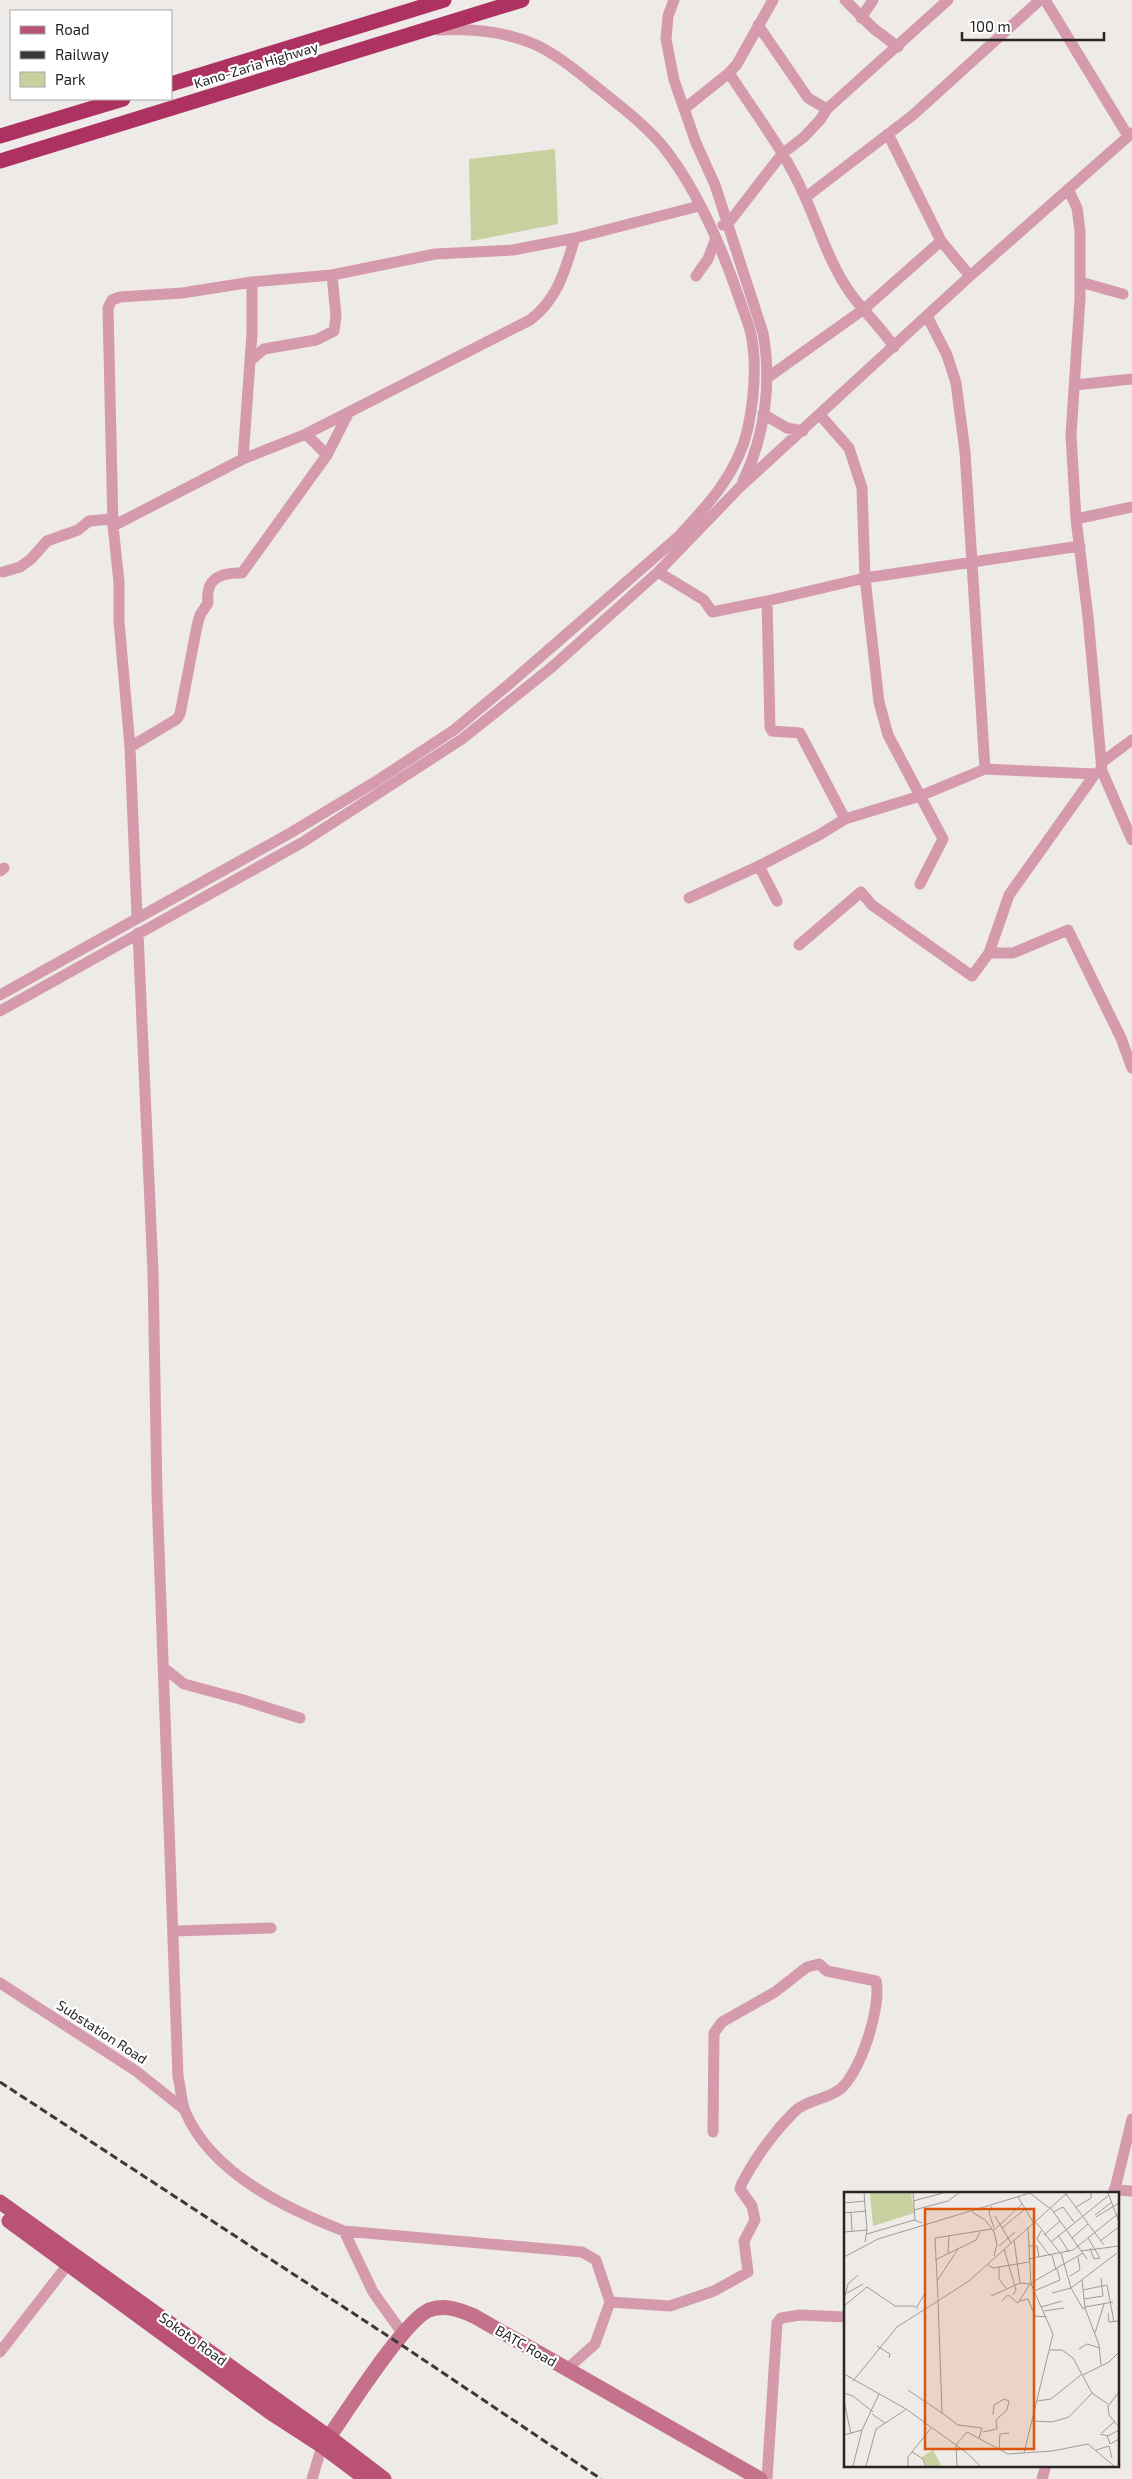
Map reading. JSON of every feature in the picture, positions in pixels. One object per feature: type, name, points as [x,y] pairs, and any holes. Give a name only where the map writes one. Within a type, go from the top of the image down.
[{"type":"highway","name":"Kano-Zaria Highway","points":[[172,84],[444,0]]},
{"type":"highway","name":"Kano-Zaria Highway","points":[[0,161],[522,0]]},
{"type":"highway","points":[[0,136],[120,100]]},
{"type":"main road","name":"Sokoto Road","points":[[0,2202],[199,2352],[271,2413],[325,2441],[384,2479]]},
{"type":"main road","name":"Sokoto Road","points":[[0,2215],[199,2352]]},
{"type":"main road","name":"Sokoto Road","points":[[325,2441],[366,2479]]},
{"type":"street","points":[[0,994],[292,832],[375,782],[454,730],[678,537],[724,483],[735,467],[748,430],[753,395],[753,357],[750,333],[744,295],[727,225],[715,185],[696,143],[684,109],[670,62],[666,39],[668,16],[674,0]]},
{"type":"street","points":[[684,109],[729,74],[737,64],[774,0]]},
{"type":"street","points":[[845,0],[861,18],[898,47]]},
{"type":"street","points":[[861,18],[874,0]]},
{"type":"street","points":[[710,227],[727,225],[782,154],[804,137],[820,120],[827,109],[948,0]]},
{"type":"street","points":[[806,197],[913,115],[1040,0]]},
{"type":"street","points":[[0,1011],[303,842],[462,739],[552,667],[658,572],[740,487],[970,276],[1130,134],[1045,0]]},
{"type":"street","points":[[758,25],[808,98],[827,109]]},
{"type":"street","points":[[416,32],[470,29],[498,32],[534,44],[569,64],[628,113],[660,143],[685,179],[763,333],[768,378],[763,414],[754,453],[740,487]]},
{"type":"street","points":[[729,74],[782,154],[806,197],[811,214],[850,293],[882,328],[894,347]]},
{"type":"street","points":[[888,134],[941,241],[970,276]]},
{"type":"street","points":[[1068,189],[1076,208],[1080,231],[1080,282],[1071,435],[1076,519],[1080,546],[1099,769],[1132,840]]},
{"type":"street","points":[[137,917],[130,747],[119,621],[119,582],[112,522],[109,304],[115,298],[182,293],[252,282],[332,275],[435,254],[490,253],[575,238],[699,206]]},
{"type":"street","points":[[3,572],[20,567],[31,559],[47,541],[78,530],[89,520],[112,522],[243,460],[306,434],[530,320],[550,302],[560,284],[575,238]]},
{"type":"street","points":[[696,276],[708,259],[716,238]]},
{"type":"street","points":[[768,378],[864,309],[941,241]]},
{"type":"street","points":[[250,361],[264,349],[316,340],[331,334],[336,325],[332,275]]},
{"type":"street","points":[[243,460],[250,361],[252,282]]},
{"type":"street","points":[[1080,282],[1123,294]]},
{"type":"street","points":[[927,316],[947,355],[956,383],[970,508],[971,564],[985,769]]},
{"type":"street","points":[[1075,385],[1132,379]]},
{"type":"street","points":[[130,747],[177,719],[180,714],[197,626],[200,615],[208,603],[207,591],[213,580],[230,572],[242,573],[327,455],[350,412]]},
{"type":"street","points":[[763,414],[779,424],[803,431]]},
{"type":"street","points":[[820,415],[849,448],[862,488],[865,578],[879,702],[888,735],[944,839],[920,884]]},
{"type":"street","points":[[306,434],[327,455]]},
{"type":"street","points":[[1076,519],[1132,507]]},
{"type":"street","points":[[658,572],[704,600],[712,612],[766,602],[865,578],[971,564],[1080,546]]},
{"type":"street","points":[[766,602],[770,727],[772,731],[800,733],[845,819]]},
{"type":"street","points":[[800,945],[861,892],[872,905],[972,976],[989,953],[1009,895],[1099,769],[1132,740]]},
{"type":"street","points":[[689,898],[759,866],[819,835],[845,819],[920,796],[985,769],[1099,769]]},
{"type":"street","points":[[759,866],[777,901]]},
{"type":"street","points":[[989,953],[1013,954],[1068,930],[1121,1038],[1132,1068]]},
{"type":"street","points":[[138,933],[153,1272],[157,1494],[178,2077],[185,2110],[198,2135],[218,2160],[244,2182],[322,2223],[344,2231],[582,2252],[596,2260],[610,2302],[595,2344],[567,2369]]},
{"type":"street","points":[[164,1668],[184,1684],[300,1718]]},
{"type":"street","points":[[165,1701],[184,1684]]},
{"type":"street","points":[[174,1932],[271,1928]]},
{"type":"street","points":[[610,2302],[670,2306],[714,2291],[748,2272],[744,2241],[755,2220],[752,2206],[740,2189],[742,2183],[763,2146],[800,2107],[839,2090],[854,2074],[863,2055],[874,2010],[878,1990],[876,1981],[826,1970],[819,1964],[807,1967],[775,1992],[722,2022],[714,2033],[713,2132]]},
{"type":"street","name":"Substation Road","points":[[0,1983],[136,2071],[185,2110]]},
{"type":"street","points":[[1132,2119],[1114,2191],[1132,2191]]},
{"type":"street","points":[[344,2231],[373,2292],[403,2334]]},
{"type":"street","points":[[0,2352],[69,2264]]},
{"type":"street","name":"BATC Road","points":[[325,2441],[411,2323],[426,2312],[442,2308],[452,2308],[474,2316],[760,2479]]},
{"type":"street","points":[[767,2479],[777,2322],[781,2318],[800,2315],[844,2318]]},
{"type":"street","points":[[312,2479],[325,2441]]},
{"type":"street","points":[[1042,2479],[1046,2466]]},
{"type":"green space","points":[[555,149],[558,224],[471,241],[469,159]]},
{"type":"railway","points":[[0,2082],[397,2342],[601,2479]]}]
